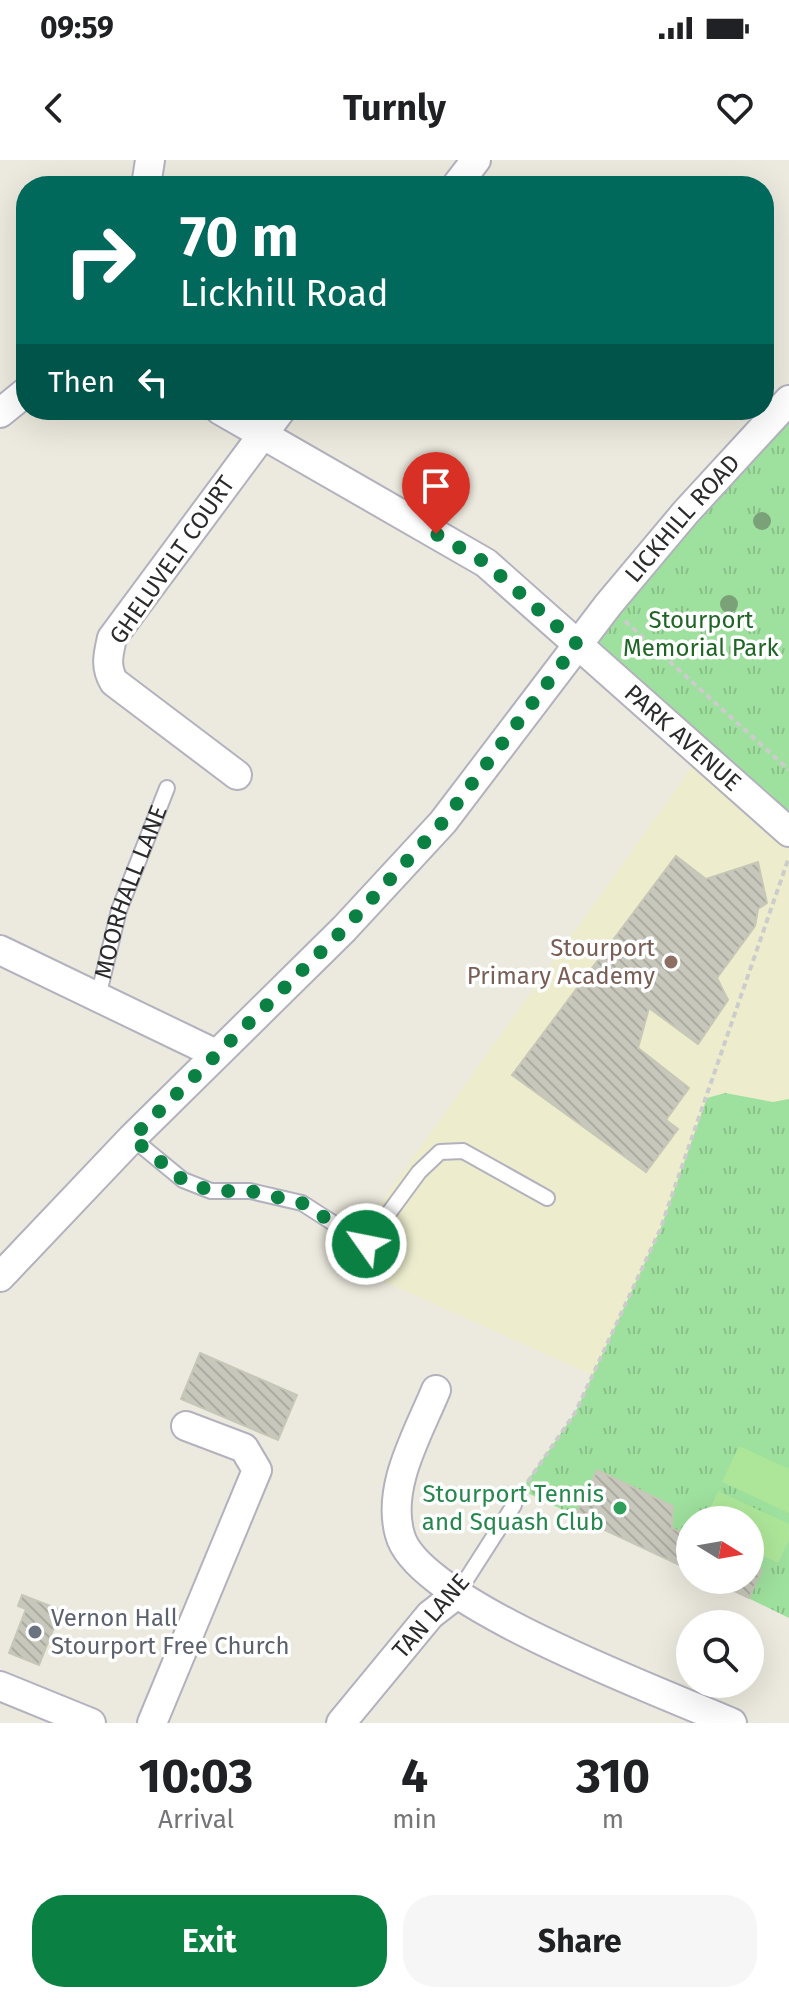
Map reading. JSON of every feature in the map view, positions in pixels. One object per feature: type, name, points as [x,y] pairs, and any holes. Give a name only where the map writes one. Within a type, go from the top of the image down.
[{"type":"street","points":[[464,176],[476,160]]},
{"type":"street","points":[[0,413],[16,400]]},
{"type":"street","name":"LICKHILL ROAD","points":[[774,416],[789,400]]},
{"type":"street","name":"PARK AVENUE","points":[[238,420],[486,563],[789,832]]},
{"type":"street","name":"GHELUVELT COURT","points":[[237,775],[114,682],[108,672],[107,657],[112,638],[273,420]]},
{"type":"street","name":"LICKHILL ROAD","points":[[0,1277],[132,1138],[344,929],[443,822],[608,605],[686,512],[771,420]]},
{"type":"street","name":"MOORHALL LANE","points":[[0,950],[216,1054]]},
{"type":"street","points":[[436,1390],[399,1482],[397,1515],[400,1537],[423,1569],[494,1618],[732,1723]]},
{"type":"street","points":[[152,1723],[257,1470],[244,1448],[186,1426]]},
{"type":"street","name":"TAN LANE","points":[[341,1723],[430,1615],[457,1594]]},
{"type":"street","points":[[0,1686],[91,1723]]},
{"type":"lane","name":"MOORHALL LANE","points":[[98,997],[119,910],[167,788]]},
{"type":"lane","points":[[132,1138],[183,1180],[211,1191],[250,1191],[302,1203],[366,1244],[419,1172],[440,1152],[463,1151],[547,1198]]},
{"type":"lane","name":"TAN LANE","points":[[457,1594],[514,1505]]},
{"type":"path","points":[[608,605],[789,770]]},
{"type":"path","points":[[514,1505],[575,1413],[660,1230],[789,857]]},
{"type":"shaded area","name":"Stourport Primary Academy","points":[[702,753],[789,832],[789,1099],[773,1102],[725,1093],[707,1098],[660,1230],[592,1375],[339,1261]]},
{"type":"green space","name":"Stourport Memorial Park","points":[[789,400],[789,832],[577,644]]},
{"type":"green space","points":[[725,1093],[773,1102],[789,1099],[789,1618],[740,1594],[764,1594],[764,1506],[676,1506],[676,1563],[521,1490],[575,1413],[660,1230],[707,1098]]},
{"type":"green space","points":[[739,1446],[789,1469],[789,1513],[722,1482]]},
{"type":"green space","points":[[718,1491],[750,1506],[711,1506]]},
{"type":"green space","points":[[764,1512],[789,1524],[789,1540],[778,1563],[764,1556]]},
{"type":"building","points":[[676,856],[706,879],[758,862],[767,903],[758,909],[755,926],[717,978],[728,1000],[698,1044],[649,1008],[638,1048],[689,1088],[666,1120],[678,1129],[646,1172],[512,1075]]},
{"type":"building","points":[[200,1353],[297,1395],[278,1440],[181,1399]]},
{"type":"building","points":[[597,1470],[673,1506],[676,1563],[575,1516]]},
{"type":"building","name":"Vernon Hall Stourport Free Church","points":[[22,1595],[61,1610],[39,1665],[9,1653],[26,1609],[18,1606]]},
{"type":"place","name":"Stourport Primary Academy","points":[[671,962]]},
{"type":"place","name":"Stourport Tennis and Squash Club","points":[[620,1508]]},
{"type":"place","name":"Vernon Hall Stourport Free Church","points":[[35,1632]]},
{"type":"route","points":[[366,1244],[302,1203],[250,1191],[211,1191],[183,1180],[132,1138],[344,929],[443,822],[577,644],[486,563],[436,534]]}]
